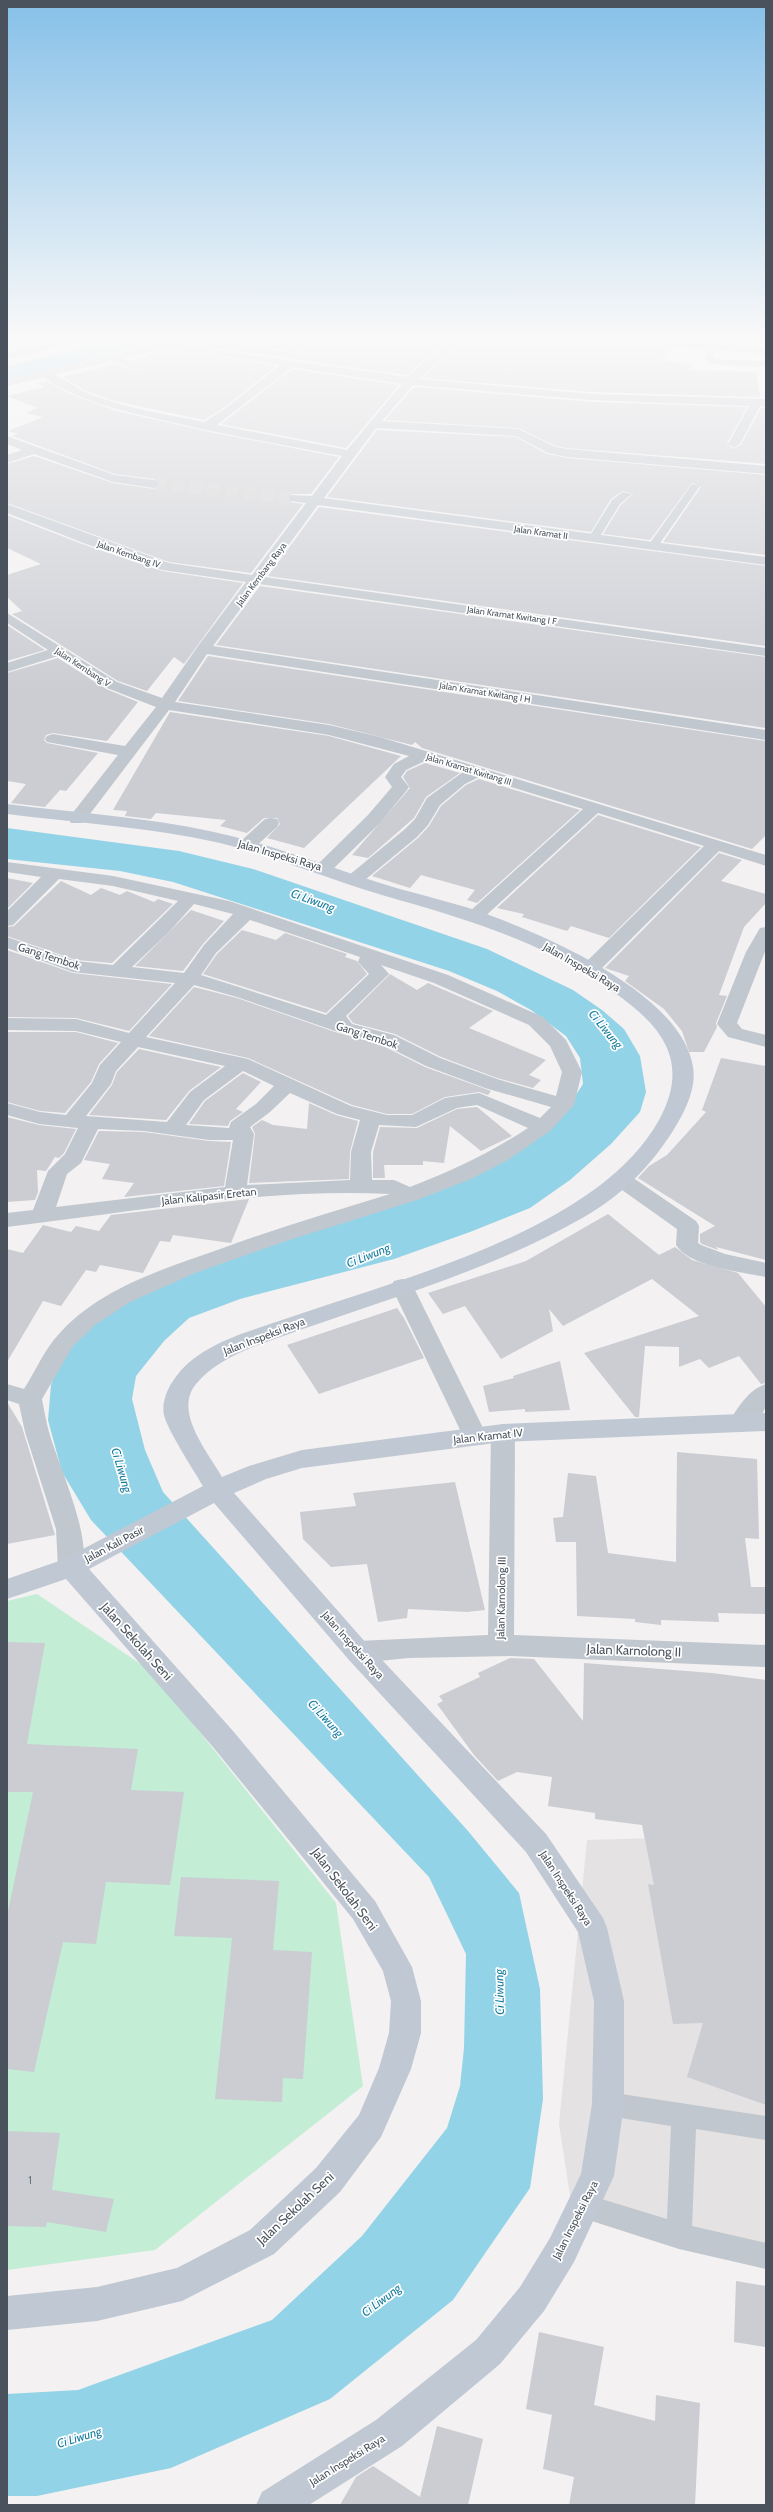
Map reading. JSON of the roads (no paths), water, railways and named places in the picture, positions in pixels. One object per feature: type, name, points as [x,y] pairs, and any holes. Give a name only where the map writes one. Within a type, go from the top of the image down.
[{"type":"street","points":[[51,456],[114,478],[154,484]]},
{"type":"street","name":"Jalan Kembang Raya","points":[[77,819],[129,752],[165,704],[203,649],[349,456]]},
{"type":"street","points":[[605,456],[766,470]]},
{"type":"street","name":"Jalan Kramat II","points":[[295,498],[766,562]]},
{"type":"street","name":"Jalan Kembang IV","points":[[7,508],[147,562],[167,567],[257,579]]},
{"type":"street","name":"Jalan Kramat Kwitang I F","points":[[257,579],[766,652]]},
{"type":"street","name":"Jalan Kembang V","points":[[7,617],[112,686],[165,704]]},
{"type":"street","name":"Jalan Kramat Kwitang I H","points":[[203,649],[766,735]]},
{"type":"street","points":[[7,668],[60,652]]},
{"type":"street","name":"Jalan Kramat Kwitang III","points":[[165,704],[329,730],[374,740],[595,806],[766,861]]},
{"type":"street","points":[[53,740],[129,752]]},
{"type":"street","points":[[324,868],[374,819],[401,787],[393,776],[400,767],[423,755]]},
{"type":"street","points":[[354,880],[411,833],[422,821],[433,802],[459,781],[478,771]]},
{"type":"street","points":[[475,916],[498,897],[595,806]]},
{"type":"street","name":"Jalan Inspeksi Raya","points":[[7,809],[196,833],[247,845],[324,868],[354,880],[475,916],[538,942],[590,969],[642,1002],[666,1028],[683,1063],[682,1092],[674,1111],[660,1136],[622,1180],[592,1203],[550,1226],[496,1252],[229,1348],[205,1362],[186,1380],[176,1398],[176,1417],[208,1495],[358,1652],[536,1843],[592,1928],[609,2002],[608,2104],[597,2176],[562,2250],[532,2299],[488,2352],[388,2433],[275,2505]]},
{"type":"street","points":[[247,845],[271,823]]},
{"type":"street","points":[[590,969],[716,844]]},
{"type":"street","points":[[7,866],[114,881],[191,897],[249,913],[441,979],[536,1021],[559,1044],[572,1072],[564,1105],[543,1127],[501,1155],[464,1174],[409,1195],[201,1263],[122,1297],[87,1320],[65,1341],[30,1399],[37,1432],[68,1529],[82,1560]]},
{"type":"street","points":[[7,921],[55,873]]},
{"type":"street","points":[[116,972],[163,928],[191,897]]},
{"type":"street","points":[[42,1216],[58,1171],[74,1158],[81,1123],[107,1069],[189,979],[210,949],[240,918],[249,913]]},
{"type":"street","points":[[766,932],[755,952],[727,1024],[735,1033],[766,1041]]},
{"type":"street","name":"Gang Tembok","points":[[7,942],[73,966],[189,979],[244,993],[342,1027],[387,1039],[433,1062],[492,1084],[508,1086],[564,1105]]},
{"type":"street","points":[[342,1027],[342,1022],[335,1016],[380,974],[367,962],[370,954]]},
{"type":"street","points":[[7,1024],[76,1025],[134,1039],[177,1052],[241,1063],[288,1083],[344,1110],[387,1121],[416,1121],[452,1102],[479,1099],[543,1127]]},
{"type":"street","points":[[173,1128],[197,1096],[241,1063]]},
{"type":"street","points":[[235,1193],[244,1134],[238,1126],[263,1108],[288,1083]]},
{"type":"street","points":[[7,1109],[39,1118],[81,1123],[173,1128],[209,1134],[244,1134]]},
{"type":"street","points":[[361,1186],[361,1152],[371,1117]]},
{"type":"street","points":[[622,1180],[688,1226],[688,1245],[690,1248],[707,1255],[766,1270]]},
{"type":"street","name":"Jalan Kalipasir Eretan","points":[[7,1220],[235,1193],[325,1186],[394,1187],[409,1195]]},
{"type":"street","points":[[402,1286],[475,1436]]},
{"type":"street","points":[[7,1392],[30,1399]]},
{"type":"street","points":[[741,1422],[758,1399],[766,1392]]},
{"type":"street","name":"Jalan Kramat IV","points":[[208,1495],[258,1472],[302,1459],[475,1436],[503,1433],[766,1422]]},
{"type":"street","name":"Jalan Karnolong III","points":[[358,1652],[410,1646],[501,1644],[503,1433]]},
{"type":"street","name":"Jalan Kali Pasir","points":[[7,1590],[82,1560],[208,1495]]},
{"type":"street","name":"Jalan Sekolah Seni","points":[[7,2313],[97,2304],[182,2284],[262,2242],[328,2180],[370,2126],[395,2069],[405,2033],[406,2001],[397,1967],[364,1910],[223,1739],[82,1560]]},
{"type":"street","name":"Jalan Karnolong II","points":[[501,1644],[766,1656]]},
{"type":"lane","points":[[652,547],[695,486]]},
{"type":"lane","points":[[593,539],[616,502],[627,494]]},
{"type":"lane","points":[[608,2104],[766,2128]]},
{"type":"lane","points":[[679,2236],[684,2115]]},
{"type":"lane","points":[[582,2206],[679,2236],[766,2256]]},
{"type":"water","name":"Ci Liwung","points":[[7,828],[179,851],[253,869],[487,949],[573,990],[602,1010],[624,1029],[640,1056],[646,1092],[640,1112],[611,1144],[570,1180],[530,1208],[470,1232],[394,1259],[240,1299],[189,1318],[164,1341],[136,1376],[132,1399],[145,1450],[163,1492],[468,1831],[519,1893],[540,1989],[543,2099],[530,2188],[453,2300],[330,2399],[171,2468],[37,2496],[7,2496],[7,2394],[78,2390],[272,2320],[362,2236],[447,2128],[460,2086],[464,2048],[466,1954],[429,1877],[91,1520],[62,1472],[48,1420],[51,1385],[59,1362],[88,1328],[122,1302],[171,1280],[442,1187],[566,1110],[583,1084],[580,1058],[566,1036],[531,1010],[497,991],[449,971],[173,882],[120,871],[7,859]]},
{"type":"tunnel","points":[[154,484],[295,498]]}]
